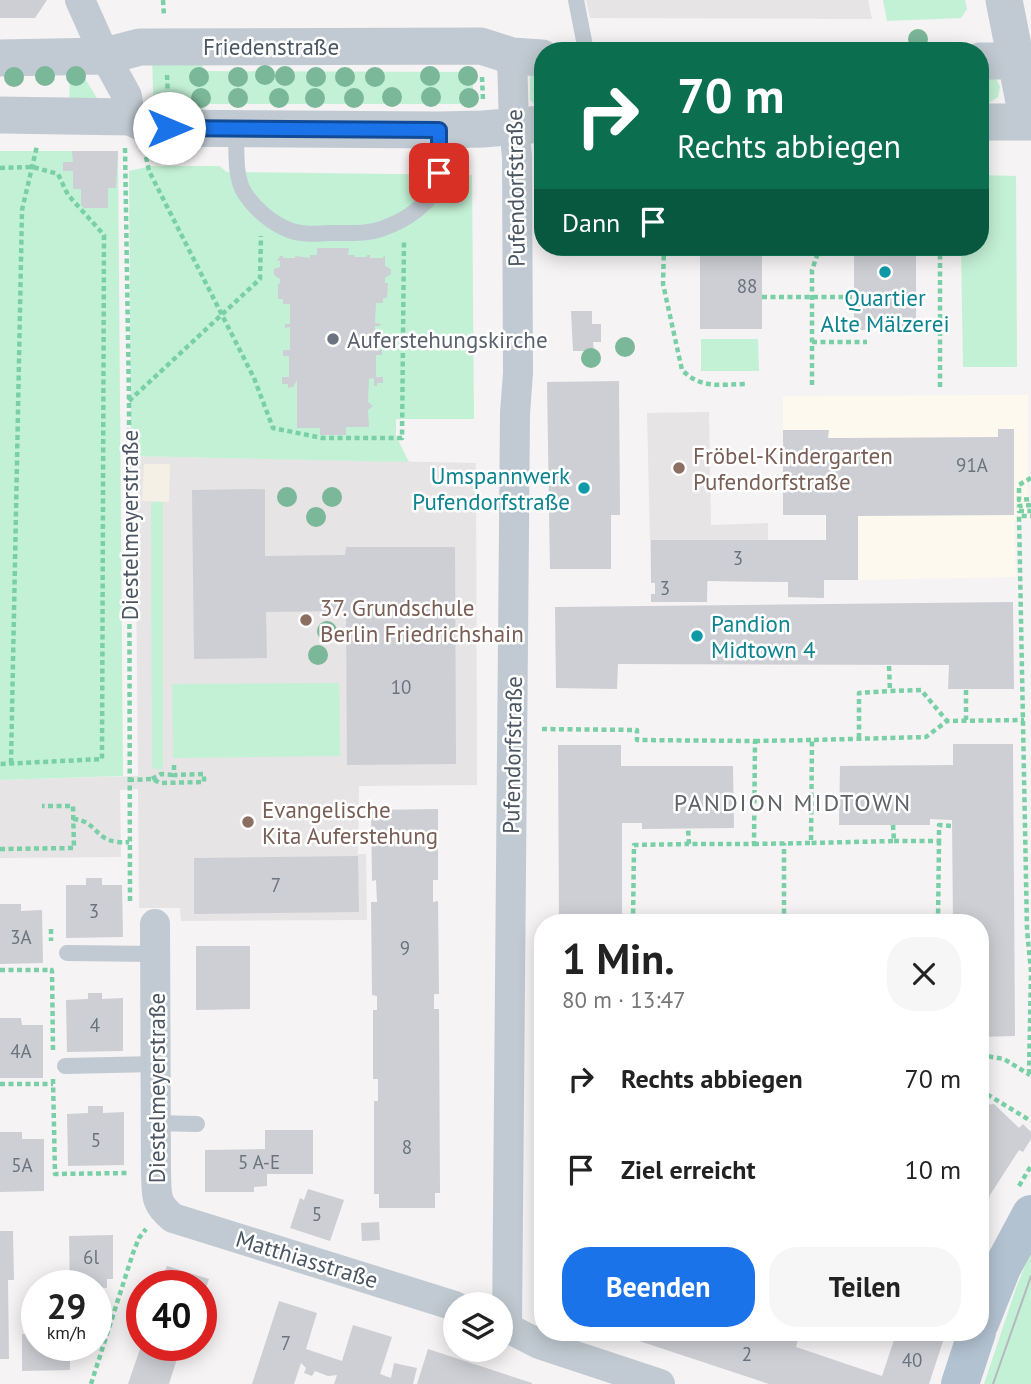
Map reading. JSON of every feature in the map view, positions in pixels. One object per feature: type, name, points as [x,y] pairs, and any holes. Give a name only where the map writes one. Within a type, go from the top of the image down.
[{"type":"main road","points":[[989,1300],[1002,1268],[1031,1214]]},
{"type":"main road","points":[[961,1383],[974,1341]]},
{"type":"street","points":[[80,0],[105,56],[127,96],[128,132]]},
{"type":"street","points":[[989,122],[1030,122],[1024,61],[1004,0]]},
{"type":"street","name":"Friedenstraße","points":[[0,58],[105,56],[140,47],[481,46],[512,61]]},
{"type":"street","name":"Pufendorfstraße","points":[[504,1292],[515,413],[518,373],[517,158],[512,61]]},
{"type":"street","points":[[989,61],[1024,61]]},
{"type":"street","points":[[0,115],[128,132],[154,128],[439,130],[513,119]]},
{"type":"street","name":"Diestelmeyerstraße","points":[[154,1219],[155,924]]},
{"type":"street","name":"Matthiasstraße","points":[[154,1219],[173,1218],[443,1302]]},
{"type":"street","points":[[513,1331],[539,1344],[657,1383]]},
{"type":"lane","points":[[576,0],[584,42]]},
{"type":"lane","points":[[236,128],[242,189],[272,222],[290,230],[313,234],[373,232],[418,208],[436,186],[439,173],[439,130]]},
{"type":"lane","points":[[59,955],[156,954]]},
{"type":"lane","points":[[65,1066],[156,1065]]},
{"type":"lane","points":[[156,1123],[197,1124]]},
{"type":"path","points":[[163,0],[165,24]]},
{"type":"path","points":[[512,61],[513,119]]},
{"type":"path","points":[[167,67],[168,108]]},
{"type":"path","name":"Diestelmeyerstraße","points":[[128,132],[130,904]]},
{"type":"path","points":[[11,763],[22,210],[38,145]]},
{"type":"path","points":[[146,156],[149,171],[254,378],[273,428],[322,438],[402,438],[404,217]]},
{"type":"path","points":[[0,168],[33,167],[58,174],[68,195],[104,235],[102,760],[0,764]]},
{"type":"path","points":[[129,402],[260,279],[261,212]]},
{"type":"path","points":[[664,256],[663,284],[682,370],[692,380],[702,384],[747,384]]},
{"type":"path","points":[[812,385],[812,270],[817,256]]},
{"type":"path","points":[[940,256],[940,387]]},
{"type":"path","points":[[762,297],[854,297]]},
{"type":"path","points":[[812,342],[867,342]]},
{"type":"path","points":[[1031,478],[1019,485],[1019,500],[1031,499]]},
{"type":"path","points":[[1031,505],[1019,506],[1019,511],[1031,514]]},
{"type":"path","points":[[1030,1075],[1028,787],[1019,516],[1031,514]]},
{"type":"path","points":[[889,666],[890,691]]},
{"type":"path","points":[[859,738],[859,693],[920,690],[947,722]]},
{"type":"path","points":[[966,690],[966,720]]},
{"type":"path","points":[[542,729],[637,730],[637,740],[813,740],[926,737],[947,722],[1024,720]]},
{"type":"path","points":[[811,843],[813,740]]},
{"type":"path","points":[[754,844],[755,741]]},
{"type":"path","points":[[174,765],[174,775]]},
{"type":"path","points":[[129,780],[152,779],[161,774],[204,774],[204,782],[160,783],[152,779]]},
{"type":"path","points":[[0,849],[74,848],[73,806],[42,806]]},
{"type":"path","points":[[74,819],[87,822],[105,840],[129,842]]},
{"type":"path","points":[[893,825],[894,841]]},
{"type":"path","points":[[938,914],[939,825],[952,826]]},
{"type":"path","points":[[688,828],[689,844]]},
{"type":"path","points":[[633,914],[634,845],[939,841]]},
{"type":"path","points":[[783,914],[784,843]]},
{"type":"path","points":[[51,929],[51,943]]},
{"type":"path","points":[[0,970],[52,970],[59,955]]},
{"type":"path","points":[[989,1056],[1004,1059],[1030,1075]]},
{"type":"path","points":[[989,1095],[1031,1121]]},
{"type":"path","points":[[91,1384],[133,1253],[139,1238],[154,1219]]},
{"type":"shaded area","points":[[586,0],[868,0],[872,19],[590,18]]},
{"type":"shaded area","points":[[1028,395],[1027,520],[1014,520],[1016,577],[859,580],[858,576],[826,576],[825,515],[783,515],[783,396]]},
{"type":"shaded area","name":"Fröbel-Kindergarten Pufendorfstraße","points":[[709,412],[711,525],[768,523],[768,540],[788,540],[788,582],[708,581],[707,602],[651,602],[651,594],[655,594],[655,583],[651,583],[647,413]]},
{"type":"shaded area","name":"37. Grundschule Berlin Friedrichshain","points":[[135,456],[476,463],[477,785],[359,786],[358,854],[366,854],[367,920],[181,921],[180,908],[139,908],[138,789],[120,790],[121,857],[0,858],[0,780],[138,776]]},
{"type":"green space","points":[[883,0],[965,0],[967,9],[961,18],[887,21]]},
{"type":"green space","points":[[209,54],[200,71],[473,72],[473,104],[206,104],[195,121],[154,118],[152,58]]},
{"type":"green space","points":[[70,72],[81,72],[100,103],[69,104]]},
{"type":"green space","points":[[530,74],[534,74],[534,104],[530,100]]},
{"type":"green space","points":[[989,76],[996,78],[1000,87],[998,97],[989,103]]},
{"type":"green space","points":[[0,151],[118,151],[123,776],[0,780]]},
{"type":"green space","points":[[151,166],[219,166],[227,172],[472,175],[474,419],[396,419],[396,436],[409,462],[131,456],[129,171]]},
{"type":"green space","points":[[989,175],[1016,176],[1017,367],[963,367],[961,256],[989,256]]},
{"type":"green space","points":[[701,339],[758,339],[759,371],[701,371]]},
{"type":"green space","points":[[151,502],[163,502],[163,769],[152,769]]},
{"type":"green space","points":[[339,683],[340,756],[173,758],[172,684]]},
{"type":"green space","points":[[1031,1251],[1031,1384],[984,1384],[1016,1288]]},
{"type":"sand","points":[[144,464],[170,464],[169,502],[142,501]]},
{"type":"building","points":[[0,0],[47,0],[35,18],[0,18]]},
{"type":"building","points":[[72,151],[118,151],[116,188],[108,188],[108,208],[84,208],[81,205],[81,189],[73,189],[73,171],[63,171],[63,162],[73,162]]},
{"type":"building","name":"Auferstehungskirche","points":[[317,248],[349,248],[348,255],[355,255],[354,257],[370,255],[370,258],[382,258],[385,255],[385,266],[391,269],[391,274],[385,278],[385,283],[388,283],[387,298],[383,298],[383,303],[376,303],[375,323],[381,324],[375,326],[375,350],[382,350],[382,355],[376,355],[376,377],[383,377],[383,383],[374,386],[374,378],[369,379],[368,402],[373,406],[368,410],[369,427],[346,427],[346,435],[320,435],[320,428],[297,428],[297,380],[293,387],[288,388],[288,384],[282,384],[282,377],[289,377],[289,356],[283,356],[283,350],[290,350],[290,327],[285,328],[285,324],[290,324],[290,304],[283,304],[283,299],[278,299],[280,279],[274,275],[274,269],[280,267],[280,261],[277,261],[280,256],[310,258],[310,255],[317,255]]},
{"type":"building","name":"Quartier Alte Mälzerei","points":[[700,256],[762,256],[762,329],[700,329]]},
{"type":"building","name":"Quartier Alte Mälzerei","points":[[854,256],[916,256],[916,330],[854,330]]},
{"type":"building","points":[[571,311],[592,311],[592,324],[601,324],[601,342],[593,342],[594,351],[573,351]]},
{"type":"building","name":"Umspannwerk Pufendorfstraße","points":[[619,381],[620,515],[611,515],[611,569],[550,569],[547,382]]},
{"type":"building","points":[[998,429],[1014,429],[1014,515],[858,516],[858,580],[824,580],[824,598],[788,597],[788,582],[707,581],[707,602],[651,602],[651,594],[655,594],[655,583],[651,583],[651,540],[826,540],[826,515],[783,515],[783,430],[829,430],[828,438],[843,438],[998,437]]},
{"type":"building","points":[[265,489],[265,556],[345,555],[346,547],[455,547],[456,764],[347,765],[346,611],[266,612],[267,658],[194,659],[192,490]]},
{"type":"building","points":[[1013,602],[1014,689],[948,689],[949,665],[618,664],[617,689],[556,688],[555,607]]},
{"type":"building","points":[[953,744],[1013,744],[1015,1036],[989,1037],[989,914],[953,914],[952,820],[930,819],[930,825],[839,825],[840,766],[953,765]]},
{"type":"building","points":[[558,745],[621,745],[621,766],[733,766],[734,828],[642,829],[642,823],[622,823],[622,914],[559,914]]},
{"type":"building","points":[[438,809],[438,880],[433,880],[433,902],[438,901],[439,994],[434,994],[434,1009],[439,1009],[440,1193],[435,1193],[435,1208],[379,1208],[379,1194],[374,1194],[374,1101],[378,1101],[378,1079],[373,1079],[373,1010],[377,1010],[377,996],[372,995],[371,902],[377,902],[376,880],[372,881],[371,810]]},
{"type":"building","points":[[358,856],[359,912],[194,914],[194,858]]},
{"type":"building","points":[[86,878],[102,878],[102,885],[122,885],[123,937],[66,938],[66,885],[86,885]]},
{"type":"building","points":[[0,904],[21,904],[21,911],[42,910],[43,963],[0,964]]},
{"type":"building","points":[[196,946],[250,946],[250,1009],[196,1010]]},
{"type":"building","points":[[88,993],[102,993],[102,999],[123,998],[123,1051],[67,1052],[66,1000],[88,999]]},
{"type":"building","points":[[0,1018],[21,1018],[22,1025],[43,1025],[43,1078],[0,1078]]},
{"type":"building","points":[[994,1104],[1019,1128],[1023,1124],[1031,1132],[1031,1139],[1023,1152],[1019,1150],[989,1198],[989,1105]]},
{"type":"building","points":[[88,1106],[103,1106],[103,1113],[124,1112],[124,1165],[68,1166],[67,1114],[88,1113]]},
{"type":"building","points":[[265,1130],[313,1130],[313,1174],[267,1174],[267,1186],[254,1187],[254,1192],[205,1192],[205,1150],[265,1149]]},
{"type":"building","points":[[0,1132],[22,1132],[22,1139],[44,1139],[44,1191],[0,1192]]},
{"type":"building","points":[[308,1189],[344,1200],[330,1241],[290,1228],[300,1198],[304,1200]]},
{"type":"building","points":[[379,1222],[380,1240],[362,1241],[361,1223]]},
{"type":"building","points":[[0,1231],[13,1231],[14,1280],[8,1280],[9,1359],[0,1359]]},
{"type":"building","points":[[113,1235],[113,1279],[112,1270],[70,1270],[69,1236]]},
{"type":"building","points":[[279,1301],[317,1313],[306,1349],[342,1361],[353,1325],[392,1337],[380,1374],[391,1378],[394,1363],[417,1368],[413,1384],[334,1384],[337,1375],[328,1376],[315,1371],[312,1376],[304,1373],[306,1368],[301,1363],[294,1384],[252,1384]]},
{"type":"building","points":[[639,1341],[798,1341],[796,1347],[882,1376],[894,1341],[943,1341],[929,1384],[769,1384]]},
{"type":"building","points":[[428,1349],[443,1354],[443,1362],[468,1362],[532,1383],[532,1384],[417,1384]]},
{"type":"building","points":[[22,1361],[70,1361],[70,1370],[22,1371]]},
{"type":"building","points":[[136,1361],[176,1361],[169,1384],[128,1384]]},
{"type":"tram line","points":[[993,1384],[1031,1276]]},
{"type":"place","name":"Quartier Alte Mälzerei","points":[[885,272]]},
{"type":"place","name":"Auferstehungskirche","points":[[333,339]]},
{"type":"place","name":"Fröbel-Kindergarten Pufendorfstraße","points":[[679,468]]},
{"type":"place","name":"Umspannwerk Pufendorfstraße","points":[[584,488]]},
{"type":"place","name":"37. Grundschule Berlin Friedrichshain","points":[[306,620]]},
{"type":"place","name":"Pandion Midtown 4","points":[[697,636]]},
{"type":"place","name":"Evangelische Kita Auferstehung","points":[[248,822]]},
{"type":"district","name":"PANDION MIDTOWN","points":[[793,802]]},
{"type":"route","points":[[169,128],[439,130],[439,173]]}]
